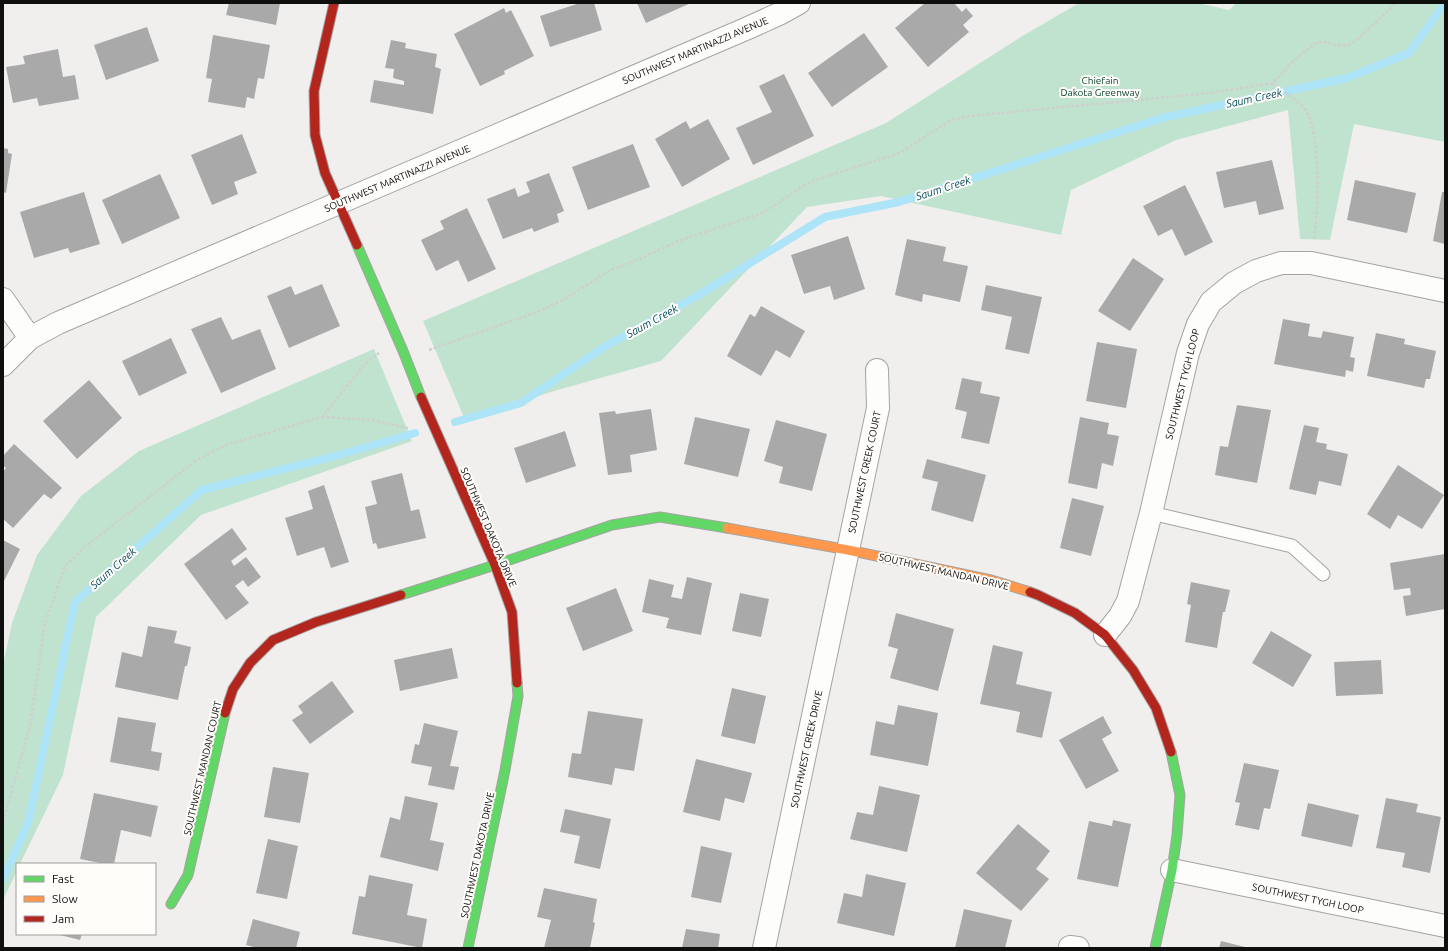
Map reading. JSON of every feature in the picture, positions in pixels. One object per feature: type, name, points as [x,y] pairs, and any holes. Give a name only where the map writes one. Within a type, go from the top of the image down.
[{"type":"street","name":"SOUTHWEST DAKOTA DRIVE","points":[[334,3],[314,91],[315,135],[326,173],[403,351],[431,421],[495,565],[512,612],[518,696],[506,770],[468,948]]},
{"type":"street","name":"SOUTHWEST MARTINAZZI AVENUE","points":[[3,365],[30,338],[58,323],[338,203],[786,6]]},
{"type":"street","name":"SOUTHWEST TYGH LOOP","points":[[1105,635],[1120,616],[1128,601],[1188,353],[1198,324],[1210,302],[1234,283],[1256,271],[1281,263],[1311,263],[1445,291]]},
{"type":"street","points":[[3,299],[30,338]]},
{"type":"street","name":"SOUTHWEST CREEK COURT","points":[[848,550],[878,408],[877,370]]},
{"type":"street","name":"SOUTHWEST MANDAN DRIVE","points":[[495,565],[612,525],[660,517],[848,550],[991,580],[1038,595],[1075,613],[1105,635],[1133,670],[1156,708],[1171,751],[1180,795],[1177,835],[1172,870],[1155,948]]},
{"type":"street","name":"SOUTHWEST CREEK DRIVE","points":[[764,948],[848,550]]},
{"type":"street","name":"SOUTHWEST MANDAN COURT","points":[[171,904],[188,875],[225,715],[233,689],[250,663],[273,640],[316,622],[495,565]]},
{"type":"street","name":"SOUTHWEST TYGH LOOP","points":[[1172,870],[1445,926]]},
{"type":"lane","points":[[1150,513],[1292,546],[1323,574]]},
{"type":"path","points":[[425,352],[537,312],[561,301],[611,270],[642,258],[678,241],[760,214],[778,204],[801,187],[815,180],[900,153],[951,120],[970,116],[1210,93],[1274,84],[1291,63],[1317,42],[1342,46],[1348,45],[1357,40],[1396,3]]},
{"type":"path","points":[[1274,84],[1305,109],[1311,123],[1316,143],[1317,183],[1315,234],[1311,263]]},
{"type":"path","points":[[322,417],[365,364],[383,350]]},
{"type":"path","points":[[3,822],[30,726],[45,623],[65,566],[86,546],[197,460],[226,445],[322,417],[364,420],[395,424],[409,428],[431,421]]},
{"type":"green space","name":"Chiefain Dakota Greenway","points":[[1079,3],[1198,3],[1229,10],[1236,3],[1445,3],[1445,142],[1354,124],[1330,240],[1300,239],[1288,110],[1176,140],[1071,190],[1061,235],[881,196],[807,207],[661,361],[554,391],[465,420],[423,321],[886,123],[1019,38]]},
{"type":"green space","points":[[374,349],[412,441],[201,515],[96,617],[63,775],[20,863],[16,863],[16,873],[3,900],[3,665],[12,623],[37,555],[81,496],[139,451]]},
{"type":"building","points":[[229,3],[280,3],[276,25],[226,15]]},
{"type":"building","points":[[580,3],[594,3],[602,30],[550,47],[540,16]]},
{"type":"building","points":[[637,3],[691,3],[646,23]]},
{"type":"building","points":[[925,3],[954,3],[962,12],[966,8],[973,16],[963,25],[969,32],[928,67],[895,28]]},
{"type":"building","points":[[504,8],[506,13],[511,10],[534,56],[504,71],[505,74],[480,86],[454,34]]},
{"type":"building","points":[[147,27],[159,61],[106,80],[94,45]]},
{"type":"building","points":[[864,33],[888,67],[832,107],[808,73]]},
{"type":"building","points":[[213,35],[270,45],[264,79],[258,78],[254,99],[247,97],[245,108],[208,102],[212,79],[206,78]]},
{"type":"building","points":[[391,40],[406,43],[405,48],[437,54],[435,67],[441,69],[433,114],[370,102],[374,80],[404,85],[404,81],[393,78],[394,69],[385,68]]},
{"type":"building","points":[[58,49],[63,77],[75,75],[79,99],[39,106],[37,98],[13,103],[6,67],[25,64],[23,56]]},
{"type":"building","points":[[784,74],[814,136],[753,165],[736,128],[772,112],[759,86]]},
{"type":"building","points":[[708,119],[730,159],[682,187],[655,139],[686,121],[690,129]]},
{"type":"building","points":[[242,134],[257,173],[234,182],[238,194],[212,205],[191,155]]},
{"type":"building","points":[[633,144],[650,187],[588,210],[572,167]]},
{"type":"building","points":[[3,148],[8,149],[8,153],[12,154],[6,193],[3,192]]},
{"type":"building","points":[[1272,160],[1284,209],[1259,215],[1256,201],[1224,208],[1216,172]]},
{"type":"building","points":[[549,173],[564,211],[557,214],[559,222],[534,232],[532,228],[503,239],[487,199],[515,188],[518,197],[530,192],[526,182]]},
{"type":"building","points":[[160,174],[180,218],[122,244],[102,200]]},
{"type":"building","points":[[1355,180],[1416,193],[1407,233],[1347,220]]},
{"type":"building","points":[[1185,185],[1213,242],[1185,256],[1172,229],[1158,236],[1143,206]]},
{"type":"building","points":[[84,192],[100,244],[70,253],[68,248],[34,258],[20,212]]},
{"type":"building","points":[[1442,192],[1445,192],[1445,244],[1433,241]]},
{"type":"building","points":[[467,208],[496,269],[468,282],[458,260],[436,271],[421,240],[444,229],[440,221]]},
{"type":"building","points":[[848,236],[865,289],[834,300],[830,286],[804,294],[791,255]]},
{"type":"building","points":[[907,239],[946,247],[943,261],[968,266],[960,302],[923,294],[922,302],[895,295]]},
{"type":"building","points":[[1133,258],[1164,279],[1130,331],[1098,311]]},
{"type":"building","points":[[322,284],[340,326],[289,348],[267,296],[291,286],[295,295]]},
{"type":"building","points":[[986,285],[1042,297],[1029,354],[1005,349],[1012,317],[981,310]]},
{"type":"building","points":[[761,306],[805,331],[790,358],[776,350],[761,376],[727,356],[750,314],[755,317]]},
{"type":"building","points":[[221,317],[232,340],[260,329],[276,369],[221,393],[191,329]]},
{"type":"building","points":[[1283,319],[1310,324],[1308,336],[1321,338],[1323,331],[1354,337],[1350,357],[1355,358],[1353,372],[1346,370],[1345,377],[1274,364]]},
{"type":"building","points":[[1376,333],[1405,339],[1404,344],[1436,351],[1430,379],[1426,379],[1424,388],[1367,376]]},
{"type":"building","points":[[171,338],[187,373],[139,396],[122,361]]},
{"type":"building","points":[[1097,342],[1137,349],[1126,408],[1086,401]]},
{"type":"building","points":[[962,378],[982,382],[980,393],[1000,397],[989,444],[961,438],[967,412],[955,409]]},
{"type":"building","points":[[89,380],[122,418],[77,459],[43,421]]},
{"type":"building","points":[[1237,405],[1271,410],[1257,483],[1215,475],[1220,446],[1228,447]]},
{"type":"building","points":[[651,409],[657,450],[630,455],[632,472],[608,475],[599,413],[615,411],[616,414]]},
{"type":"building","points":[[695,417],[750,429],[738,477],[684,464]]},
{"type":"building","points":[[1080,417],[1109,423],[1107,434],[1119,436],[1113,466],[1102,463],[1097,489],[1068,483]]},
{"type":"building","points":[[776,420],[827,434],[812,491],[779,483],[783,467],[764,461]]},
{"type":"building","points":[[1304,425],[1319,428],[1316,442],[1327,444],[1326,449],[1348,454],[1341,486],[1319,481],[1316,495],[1289,489]]},
{"type":"building","points":[[565,431],[576,466],[526,483],[514,448]]},
{"type":"building","points":[[14,444],[62,488],[51,499],[44,494],[13,528],[3,519],[3,472],[6,468],[3,465],[3,456]]},
{"type":"building","points":[[927,459],[986,475],[973,522],[931,510],[938,482],[922,478]]},
{"type":"building","points":[[1398,465],[1444,495],[1422,529],[1398,515],[1390,529],[1367,514]]},
{"type":"building","points":[[402,473],[411,511],[419,509],[426,538],[378,549],[376,543],[373,544],[365,507],[377,504],[371,481]]},
{"type":"building","points":[[324,485],[349,562],[331,568],[324,547],[297,556],[285,518],[313,509],[308,491]]},
{"type":"building","points":[[1072,498],[1104,506],[1091,556],[1060,548]]},
{"type":"building","points":[[232,528],[247,549],[231,561],[234,566],[246,557],[261,577],[248,587],[243,580],[235,586],[249,603],[226,620],[184,564]]},
{"type":"building","points":[[3,540],[20,549],[3,583]]},
{"type":"building","points":[[1445,554],[1445,609],[1406,616],[1403,596],[1411,595],[1410,588],[1394,590],[1390,563]]},
{"type":"building","points":[[687,577],[712,583],[701,635],[666,628],[669,618],[642,612],[649,579],[674,585],[671,597],[682,599]]},
{"type":"building","points":[[1191,582],[1230,590],[1225,612],[1223,612],[1217,648],[1185,642],[1191,605],[1187,604]]},
{"type":"building","points":[[616,588],[633,631],[583,651],[566,608]]},
{"type":"building","points":[[740,593],[769,599],[761,637],[732,631]]},
{"type":"building","points":[[896,613],[954,629],[938,691],[890,678],[898,649],[888,646]]},
{"type":"building","points":[[148,626],[177,631],[174,643],[191,647],[187,666],[185,666],[178,700],[115,687],[122,652],[142,657]]},
{"type":"building","points":[[1271,631],[1312,655],[1293,687],[1252,663]]},
{"type":"building","points":[[993,645],[1023,652],[1016,684],[1052,692],[1042,738],[1016,732],[1020,712],[980,704]]},
{"type":"building","points":[[452,648],[458,678],[400,691],[394,660]]},
{"type":"building","points":[[1381,660],[1383,694],[1336,696],[1334,662]]},
{"type":"building","points":[[332,681],[354,712],[310,744],[292,720],[303,713],[298,706]]},
{"type":"building","points":[[732,688],[766,696],[755,744],[721,736]]},
{"type":"building","points":[[898,705],[938,713],[928,766],[870,755],[876,721],[894,725]]},
{"type":"building","points":[[588,711],[643,719],[634,771],[615,768],[612,785],[568,777],[572,753],[581,754]]},
{"type":"building","points":[[1103,716],[1112,733],[1102,739],[1119,771],[1086,789],[1059,740]]},
{"type":"building","points":[[118,717],[156,723],[151,751],[162,753],[159,771],[110,762]]},
{"type":"building","points":[[424,723],[458,731],[450,766],[459,767],[454,790],[428,785],[432,767],[411,763],[415,744],[419,745]]},
{"type":"building","points":[[696,759],[752,773],[744,803],[725,798],[720,821],[683,812]]},
{"type":"building","points":[[1244,763],[1279,770],[1270,809],[1264,808],[1259,830],[1235,825],[1240,803],[1235,802]]},
{"type":"building","points":[[273,767],[309,773],[300,823],[264,817]]},
{"type":"building","points":[[879,786],[920,795],[907,852],[850,839],[857,812],[873,815]]},
{"type":"building","points":[[94,793],[158,806],[151,837],[121,830],[114,863],[100,863],[80,859]]},
{"type":"building","points":[[405,796],[438,803],[430,840],[444,843],[438,871],[380,857],[390,817],[400,820]]},
{"type":"building","points":[[1386,798],[1418,804],[1416,812],[1441,817],[1430,873],[1402,867],[1405,853],[1376,848]]},
{"type":"building","points":[[1308,803],[1359,815],[1352,847],[1301,836]]},
{"type":"building","points":[[565,809],[611,819],[600,869],[574,863],[580,836],[560,832]]},
{"type":"building","points":[[1113,820],[1131,824],[1118,887],[1077,879],[1089,821],[1112,826]]},
{"type":"building","points":[[1018,824],[1050,851],[1036,869],[1049,879],[1021,911],[976,873]]},
{"type":"building","points":[[268,839],[298,846],[287,899],[256,893]]},
{"type":"building","points":[[701,846],[732,853],[721,903],[691,897]]},
{"type":"building","points":[[866,874],[906,883],[894,936],[837,923],[844,893],[862,897]]},
{"type":"building","points":[[369,875],[413,884],[407,915],[427,919],[422,948],[352,934],[359,896],[365,897]]},
{"type":"building","points":[[544,888],[597,899],[593,922],[595,923],[590,948],[544,948],[551,920],[537,917]]},
{"type":"building","points":[[964,909],[1012,920],[1005,948],[955,948]]},
{"type":"building","points":[[253,919],[300,932],[296,948],[254,948],[246,945]]},
{"type":"building","points":[[686,929],[720,934],[718,948],[682,948]]},
{"type":"building","points":[[60,935],[82,935],[80,940]]},
{"type":"building","points":[[1221,941],[1245,947],[1245,948],[1219,948]]},
{"type":"waterway","name":"Saum Creek","points":[[455,422],[521,403],[604,347],[697,296],[825,217],[899,202],[1162,118],[1347,78],[1409,53],[1445,3]]},
{"type":"waterway","name":"Saum Creek","points":[[3,879],[28,823],[75,602],[202,490],[339,455],[415,433]]},
{"type":"traffic: fast","points":[[357,245],[403,351],[421,397]]},
{"type":"traffic: fast","points":[[401,595],[612,525],[660,517],[727,528]]},
{"type":"traffic: fast","points":[[468,948],[505,770],[518,696],[517,683]]},
{"type":"traffic: fast","points":[[171,904],[188,875],[225,713]]},
{"type":"traffic: fast","points":[[1155,948],[1172,870],[1177,835],[1180,795],[1171,752]]},
{"type":"traffic: slow","points":[[727,528],[848,550],[991,580],[1030,592]]},
{"type":"traffic: jam","points":[[334,3],[314,91],[315,135],[325,173],[357,245]]},
{"type":"traffic: jam","points":[[421,397],[495,565],[512,612],[517,683]]},
{"type":"traffic: jam","points":[[1030,592],[1075,613],[1105,635],[1133,670],[1156,708],[1171,752]]},
{"type":"traffic: jam","points":[[225,713],[233,689],[250,663],[273,640],[316,622],[401,595]]}]
